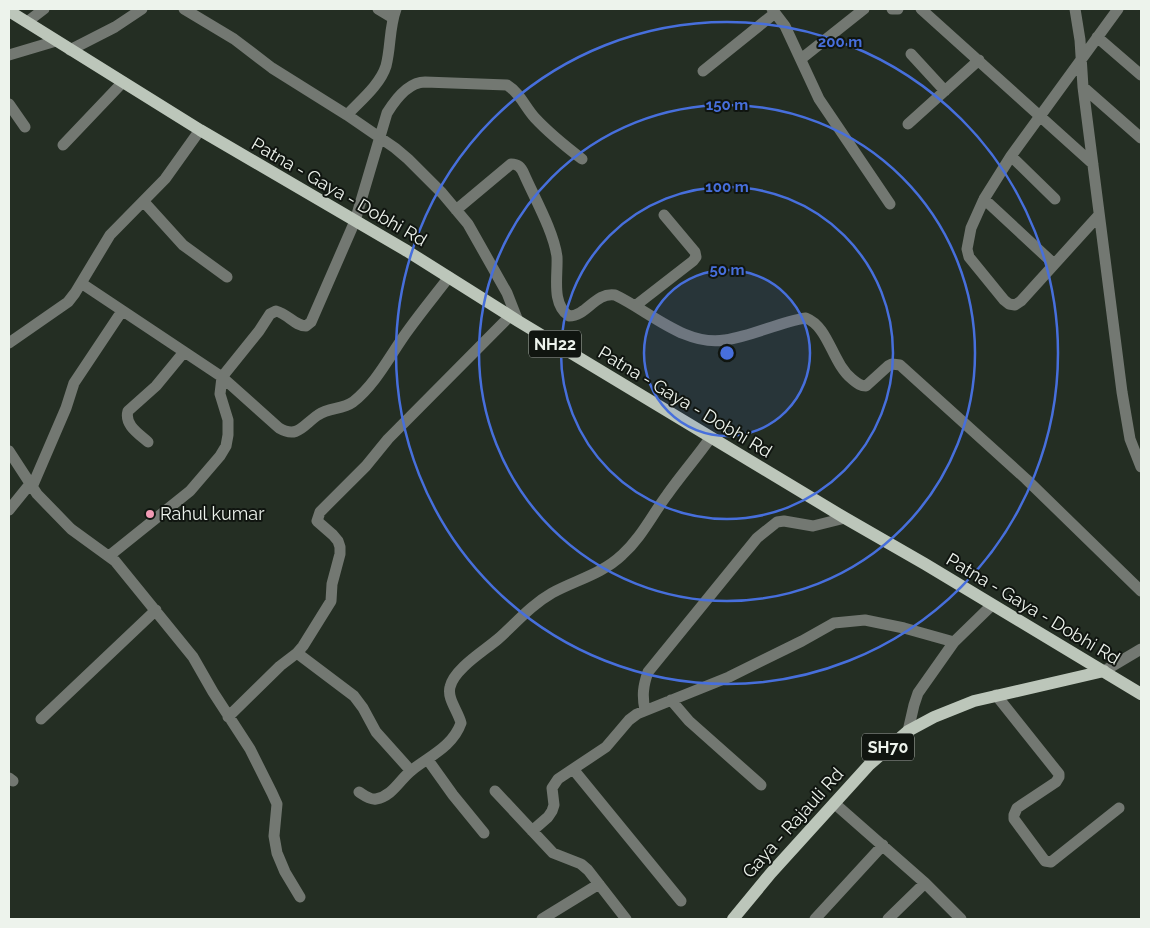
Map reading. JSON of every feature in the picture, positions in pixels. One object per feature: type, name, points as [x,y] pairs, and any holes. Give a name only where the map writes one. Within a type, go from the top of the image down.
[{"type":"main road","name":"Patna - Gaya - Dobhi Rd","points":[[9,11],[200,130],[449,277],[514,319],[1141,694]]},
{"type":"main road","name":"Gaya - Rajauli Rd","points":[[733,919],[771,873],[834,803],[870,765],[908,731],[953,708],[996,695],[1104,672]]},
{"type":"street","points":[[27,22],[44,9]]},
{"type":"street","points":[[70,50],[115,27],[142,9]]},
{"type":"street","points":[[184,9],[234,39],[272,68],[347,115],[408,159],[442,192],[468,224],[507,292],[514,319],[388,439],[366,466],[320,512],[317,521],[338,541],[340,554],[332,584],[331,601],[297,653],[280,666],[228,717]]},
{"type":"street","points":[[347,115],[376,84],[386,66],[394,13],[378,9]]},
{"type":"street","points":[[800,59],[864,9]]},
{"type":"street","points":[[892,9],[898,9]]},
{"type":"street","points":[[921,9],[1093,164]]},
{"type":"street","points":[[1075,9],[1083,87],[1122,392],[1130,439],[1141,467]]},
{"type":"street","points":[[1099,215],[1018,304],[1012,305],[1004,300],[975,265],[967,249],[971,228],[984,199],[1011,156],[1118,9]]},
{"type":"street","points":[[703,71],[774,11],[785,26],[819,99],[890,204]]},
{"type":"street","points":[[1097,37],[1141,75]]},
{"type":"street","points":[[9,55],[56,41]]},
{"type":"street","points":[[911,54],[945,90]]},
{"type":"street","points":[[908,124],[979,60]]},
{"type":"street","points":[[63,145],[123,82]]},
{"type":"street","points":[[108,556],[190,491],[220,456],[226,446],[228,435],[228,420],[220,394],[222,377],[270,314],[276,311],[282,313],[301,326],[306,326],[311,322],[355,221],[387,113],[411,86],[418,82],[507,85],[513,89],[543,126],[582,159]]},
{"type":"street","points":[[1083,87],[1141,138]]},
{"type":"street","points":[[9,104],[26,127]]},
{"type":"street","points":[[9,343],[63,306],[75,293],[110,235],[144,202],[177,164],[200,130]]},
{"type":"street","points":[[1011,156],[1055,199]]},
{"type":"street","points":[[456,210],[510,164],[516,164],[521,167],[552,238],[557,258],[557,294],[566,314],[570,316],[576,315],[598,298],[609,294],[621,298],[682,333],[703,340],[724,341],[806,318],[813,320],[821,330],[844,372],[863,386],[868,385],[888,366],[892,364],[900,365],[1026,479],[1141,591]]},
{"type":"street","points":[[984,199],[1054,264]]},
{"type":"street","points":[[144,202],[183,245],[228,277]]},
{"type":"street","points":[[635,306],[696,257],[664,216]]},
{"type":"street","points":[[81,283],[222,377],[279,428],[286,432],[297,432],[320,413],[345,407],[354,401],[376,378],[409,329],[449,277]]},
{"type":"street","points":[[9,510],[31,486],[66,408],[74,382],[122,311]]},
{"type":"street","points":[[148,442],[130,424],[126,415],[162,379],[184,352]]},
{"type":"street","points":[[359,792],[374,799],[383,797],[411,771],[428,760],[450,741],[458,731],[461,723],[450,696],[450,687],[454,678],[539,602],[552,593],[606,567],[623,554],[642,533],[668,494],[711,437]]},
{"type":"street","points":[[9,451],[31,486],[60,520],[122,568],[193,657],[228,717],[250,749],[272,793],[276,804],[274,836],[277,853],[285,872],[300,897]]},
{"type":"street","points":[[645,710],[642,696],[648,672],[757,538],[777,522],[784,521],[813,526],[845,518]]},
{"type":"street","points":[[908,731],[918,693],[954,642],[992,605]]},
{"type":"street","points":[[41,719],[156,610]]},
{"type":"street","points":[[532,831],[552,811],[554,805],[552,792],[554,783],[606,747],[629,720],[637,714],[729,677],[834,623],[865,620],[904,628],[954,642]]},
{"type":"street","points":[[1104,672],[1141,649]]},
{"type":"street","points":[[297,653],[354,696],[376,732],[411,771]]},
{"type":"street","points":[[996,695],[1059,774],[1056,782],[1017,808],[1014,815],[1014,819],[1045,861],[1051,862],[1119,808]]},
{"type":"street","points":[[671,700],[688,721],[761,785]]},
{"type":"street","points":[[428,760],[452,794],[484,833]]},
{"type":"street","points":[[573,769],[681,901]]},
{"type":"street","points":[[495,791],[553,853],[581,864],[626,919]]},
{"type":"street","points":[[834,803],[925,883],[957,918]]},
{"type":"street","points":[[815,919],[884,845]]},
{"type":"street","points":[[888,919],[925,883]]},
{"type":"street","points":[[542,919],[599,884]]},
{"type":"place","name":"Rahul kumar","points":[[150,514]]}]
